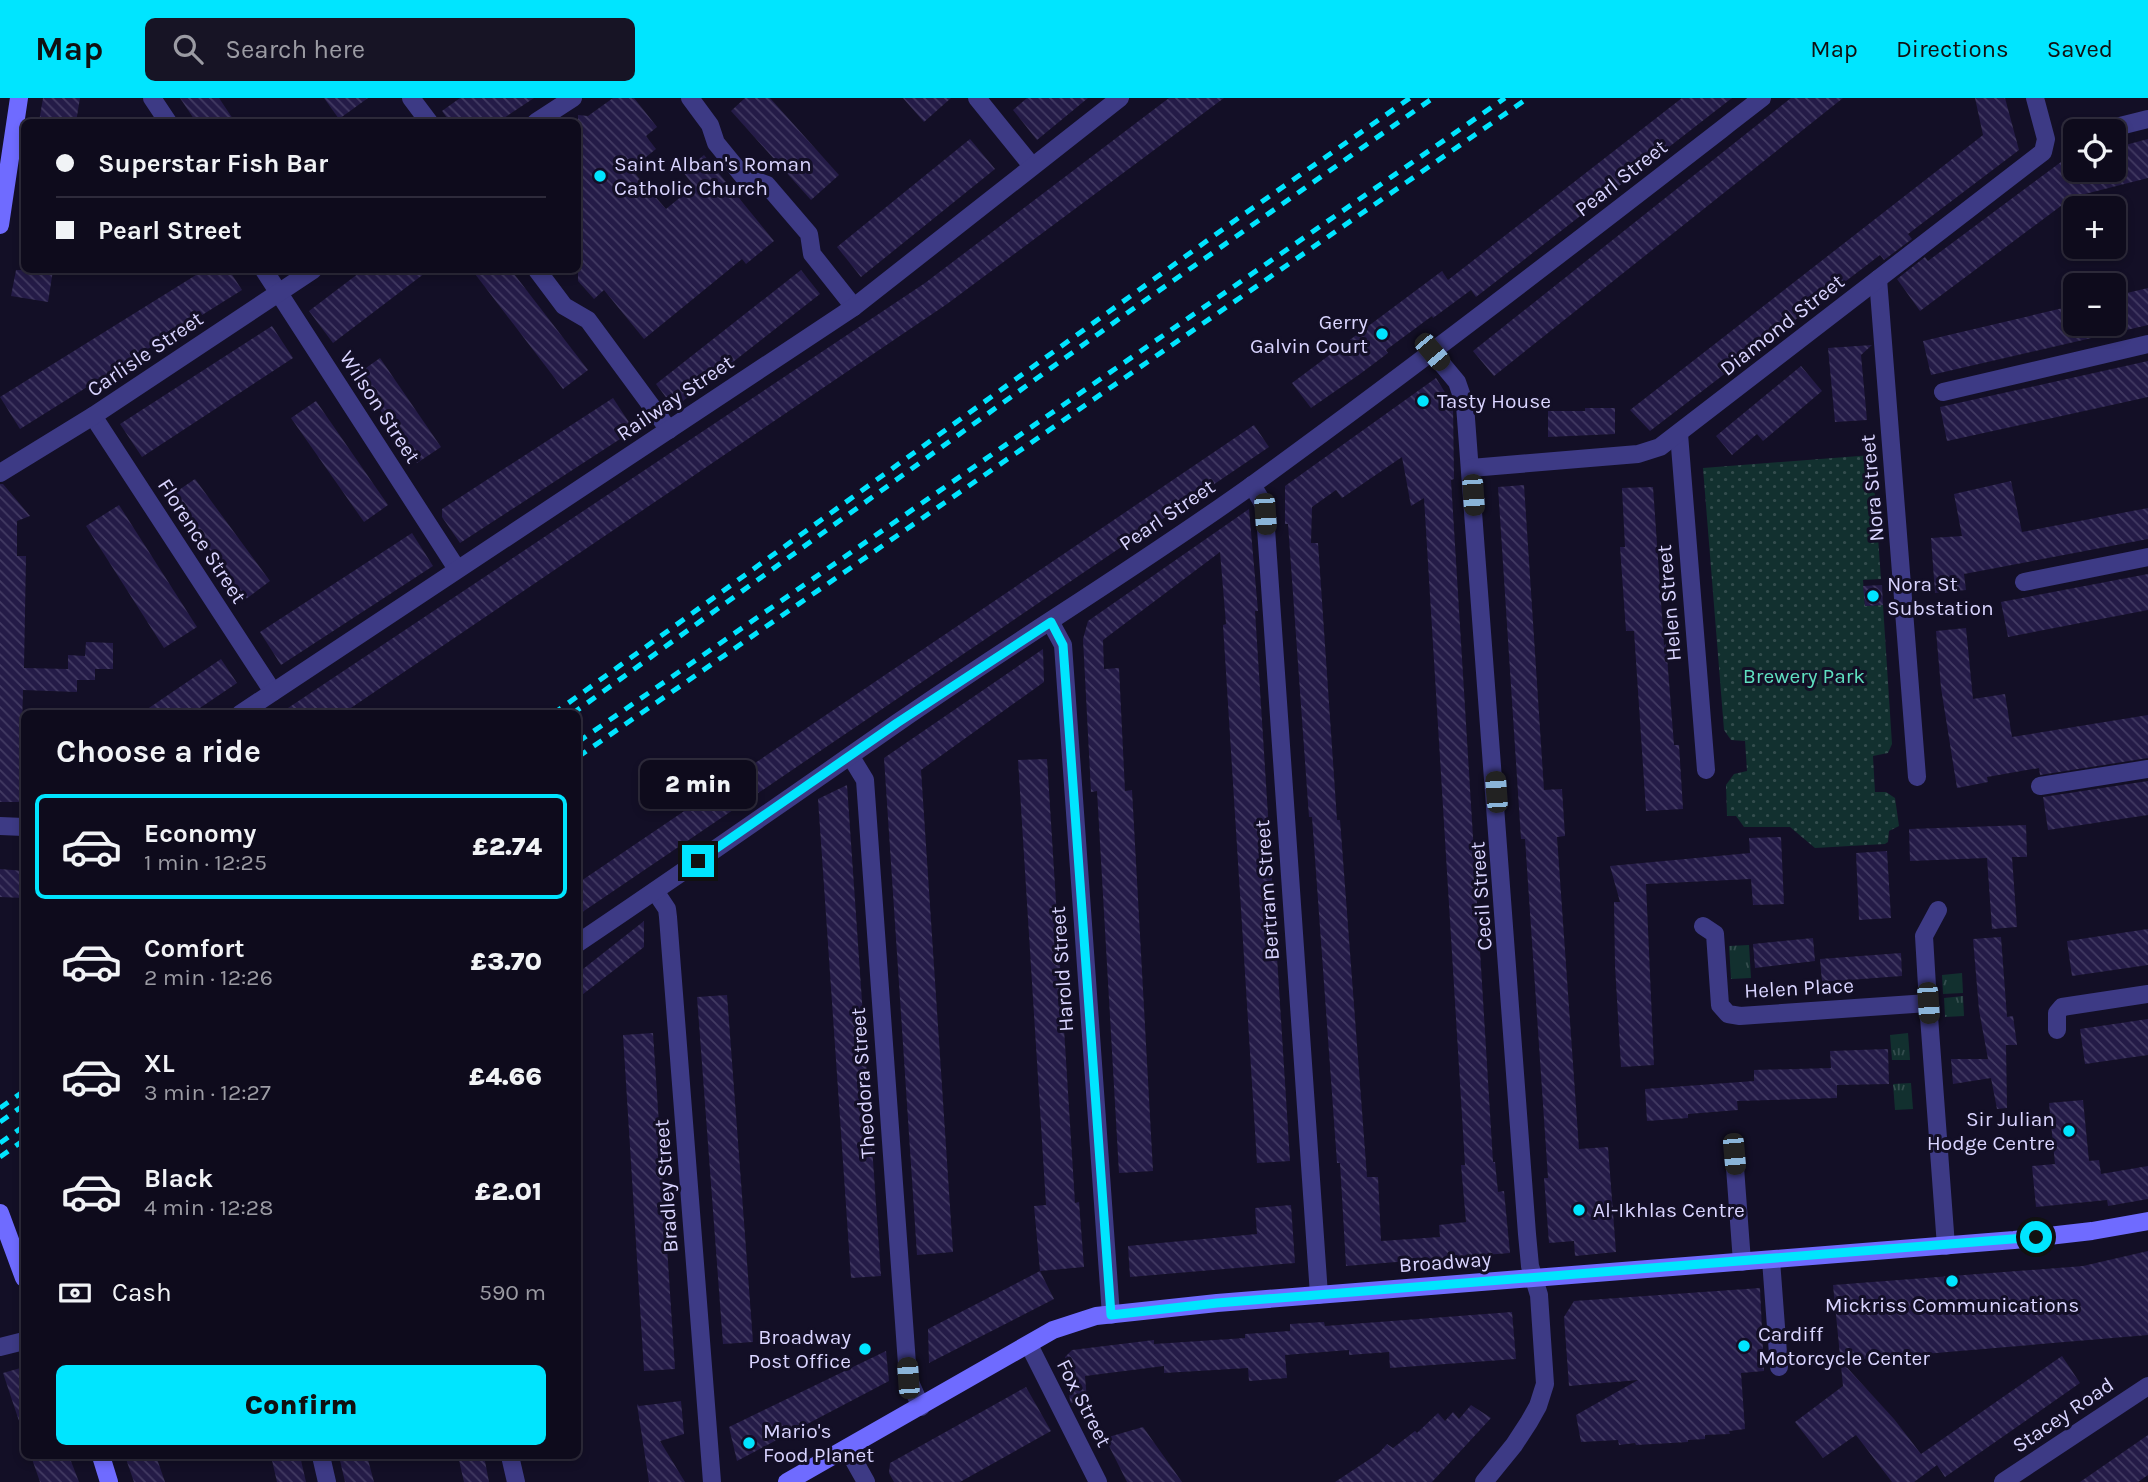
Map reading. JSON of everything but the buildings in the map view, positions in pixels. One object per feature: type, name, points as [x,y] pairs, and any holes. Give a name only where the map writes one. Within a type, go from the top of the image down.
[{"type":"main road","points":[[0,225],[19,98]]},
{"type":"main road","points":[[0,1213],[21,1270]]},
{"type":"main road","name":"Broadway","points":[[787,1482],[1065,1325],[1111,1315],[1319,1295],[1946,1246],[2092,1231],[2148,1221]]},
{"type":"main road","points":[[102,1459],[110,1482]]},
{"type":"street","points":[[152,98],[166,119]]},
{"type":"street","points":[[411,98],[427,119]]},
{"type":"street","points":[[541,119],[573,98]]},
{"type":"street","points":[[690,98],[710,125],[716,144],[744,176],[767,185],[809,233],[812,254],[854,307]]},
{"type":"street","points":[[977,98],[1032,166]]},
{"type":"street","name":"Railway Street","points":[[246,710],[854,307],[1120,98]]},
{"type":"street","name":"Pearl Street","points":[[581,941],[897,723],[1252,485],[1432,352],[1762,98]]},
{"type":"street","name":"Diamond Street","points":[[1471,468],[1650,452],[1679,434],[2043,152],[2046,139],[2035,98]]},
{"type":"street","points":[[2126,124],[2148,119]]},
{"type":"street","name":"Wilson Street","points":[[266,273],[457,569]]},
{"type":"street","name":"Carlisle Street","points":[[0,474],[93,416],[308,273]]},
{"type":"street","points":[[539,273],[564,306],[588,320],[669,430]]},
{"type":"street","name":"Nora Street","points":[[1878,279],[1917,777]]},
{"type":"street","points":[[1943,393],[2148,344]]},
{"type":"street","name":"Cecil Street","points":[[1432,352],[1457,382],[1463,395],[1471,468],[1526,1221],[1530,1266],[1539,1295],[1544,1360],[1542,1394],[1538,1406],[1519,1437],[1484,1482]]},
{"type":"street","name":"Florence Street","points":[[93,416],[273,692]]},
{"type":"street","name":"Helen Street","points":[[1679,434],[1706,770]]},
{"type":"street","name":"Bertram Street","points":[[1252,485],[1264,505],[1265,514],[1319,1295]]},
{"type":"street","points":[[2024,582],[2148,557]]},
{"type":"street","name":"Harold Street","points":[[1051,622],[1063,645],[1111,1315]]},
{"type":"street","name":"Theodora Street","points":[[850,757],[865,780],[908,1378],[920,1407]]},
{"type":"street","points":[[2040,786],[2148,769]]},
{"type":"street","points":[[0,827],[21,827]]},
{"type":"street","name":"Bradley Street","points":[[655,891],[664,903],[668,917],[712,1482]]},
{"type":"street","points":[[1938,911],[1924,936],[1946,1246]]},
{"type":"street","name":"Helen Place","points":[[1703,926],[1715,934],[1720,1006],[1728,1013],[1740,1016],[1928,1003]]},
{"type":"street","points":[[2057,1030],[2057,1013],[2062,1007],[2148,994]]},
{"type":"street","points":[[1734,1154],[1742,1262]]},
{"type":"street","points":[[1771,1260],[1779,1367]]},
{"type":"street","points":[[0,1347],[21,1342]]},
{"type":"street","name":"Fox Street","points":[[1029,1345],[1098,1482]]},
{"type":"street","name":"Stacey Road","points":[[2003,1482],[2148,1386]]},
{"type":"street","points":[[847,1448],[866,1482]]},
{"type":"street","points":[[322,1459],[327,1482]]},
{"type":"street","points":[[511,1459],[516,1482]]},
{"type":"green space","name":"Brewery Park","points":[[1872,455],[1881,579],[1863,580],[1865,606],[1883,605],[1892,744],[1888,753],[1873,756],[1875,792],[1886,792],[1895,798],[1899,826],[1889,831],[1888,842],[1885,844],[1815,848],[1790,827],[1744,827],[1736,816],[1727,816],[1726,785],[1734,774],[1747,771],[1745,741],[1731,740],[1724,730],[1703,468]]},
{"type":"green space","points":[[1749,945],[1751,978],[1731,979],[1729,946]]},
{"type":"green space","points":[[1962,973],[1963,993],[1943,994],[1942,975]]},
{"type":"green space","points":[[1963,996],[1964,1016],[1945,1017],[1944,998]]},
{"type":"green space","points":[[1908,1033],[1910,1060],[1892,1060],[1890,1035]]},
{"type":"green space","points":[[1911,1083],[1913,1109],[1895,1110],[1893,1084]]},
{"type":"railway","points":[[559,710],[1237,219],[1410,98]]},
{"type":"railway","points":[[578,710],[1130,311],[1433,98]]},
{"type":"railway","points":[[581,740],[1505,98]]},
{"type":"railway","points":[[581,755],[1528,98]]},
{"type":"railway","points":[[0,1108],[21,1093]]},
{"type":"railway","points":[[0,1122],[21,1107]]},
{"type":"railway","points":[[0,1143],[21,1128]]},
{"type":"railway","points":[[0,1157],[21,1142]]},
{"type":"place","name":"Saint Alban's Roman Catholic Church","points":[[600,176]]},
{"type":"place","name":"Gerry Galvin Court","points":[[1382,334]]},
{"type":"place","name":"Tasty House","points":[[1423,401]]},
{"type":"place","name":"Nora St Substation","points":[[1873,596]]},
{"type":"place","name":"Sir Julian Hodge Centre","points":[[2069,1131]]},
{"type":"place","name":"Al-Ikhlas Centre","points":[[1579,1210]]},
{"type":"place","name":"Mickriss Communications","points":[[1952,1281]]},
{"type":"place","name":"Cardiff Motorcycle Center","points":[[1744,1346]]},
{"type":"place","name":"Broadway Post Office","points":[[865,1349]]},
{"type":"place","name":"Mario's Food Planet","points":[[749,1443]]},
{"type":"route","points":[[698,861],[897,723],[1051,622],[1063,645],[1111,1315],[1217,1303],[2036,1237]]}]
